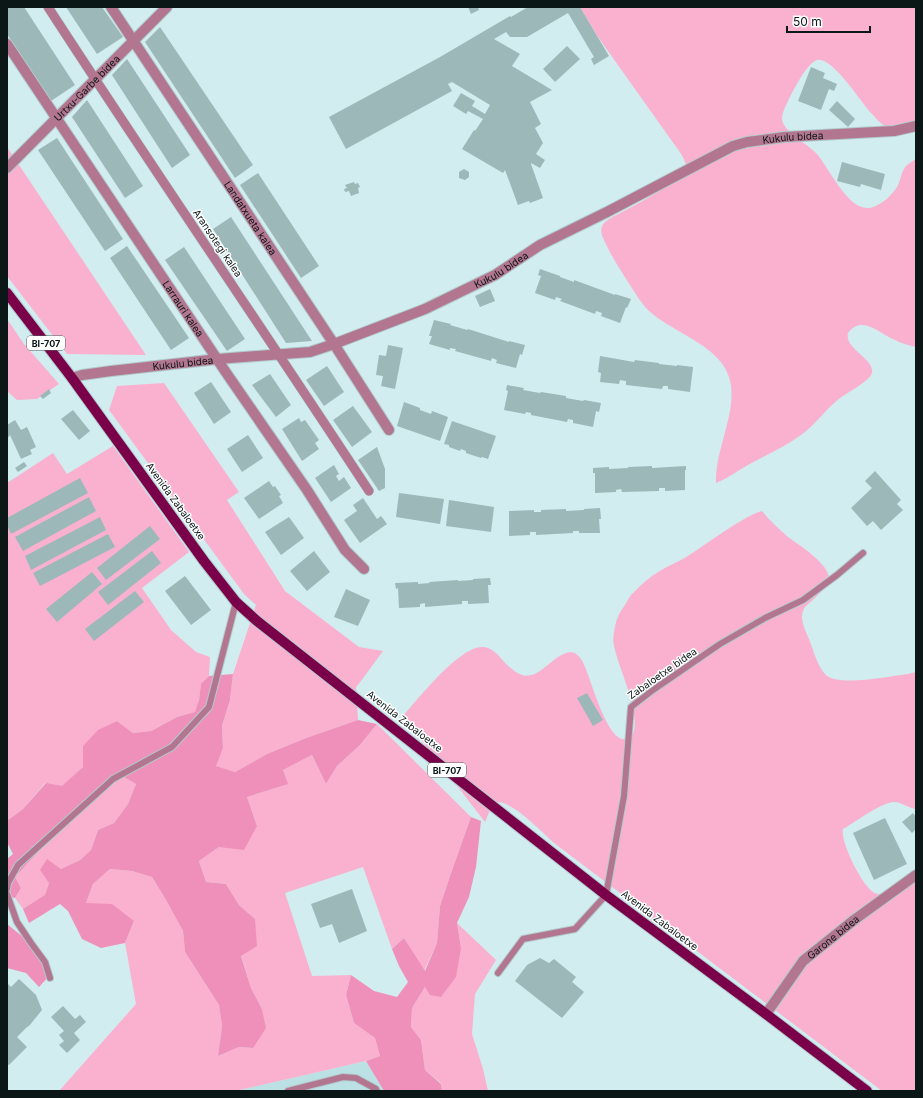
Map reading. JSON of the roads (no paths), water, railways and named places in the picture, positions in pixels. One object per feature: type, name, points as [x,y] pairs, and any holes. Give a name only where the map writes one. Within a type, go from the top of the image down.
[{"type":"main road","name":"Avenida Zabaloetxe","points":[[7,293],[72,378],[236,602],[257,621],[606,894],[867,1091]]},
{"type":"street","name":"Aransotegi kalea","points":[[48,7],[95,80],[369,490]]},
{"type":"street","name":"Landatxueta kalea","points":[[111,7],[334,344],[389,430]]},
{"type":"street","name":"Urtxu-Garbe bidea","points":[[7,168],[167,7]]},
{"type":"street","name":"Larrauri kalea","points":[[7,44],[56,119],[307,490],[345,550],[364,569]]},
{"type":"street","name":"Kukulu bidea","points":[[72,378],[111,371],[218,359],[310,352],[425,309],[495,275],[540,245],[607,212],[733,146],[747,142],[784,137],[894,131],[916,126]]},
{"type":"street","name":"Garone bidea","points":[[766,1014],[803,961],[854,920],[916,875]]},
{"type":"lane","name":"Zabaloetxe bidea","points":[[606,894],[624,796],[631,707],[720,644],[765,618],[803,600],[837,575],[863,553]]},
{"type":"lane","points":[[7,889],[8,883],[18,865],[113,779],[172,747],[209,708],[236,602]]},
{"type":"lane","points":[[7,894],[17,922],[45,962],[50,978]]},
{"type":"lane","points":[[498,973],[523,939],[576,929],[606,894]]},
{"type":"lane","points":[[288,1091],[343,1077],[356,1078],[376,1088],[377,1091]]}]
